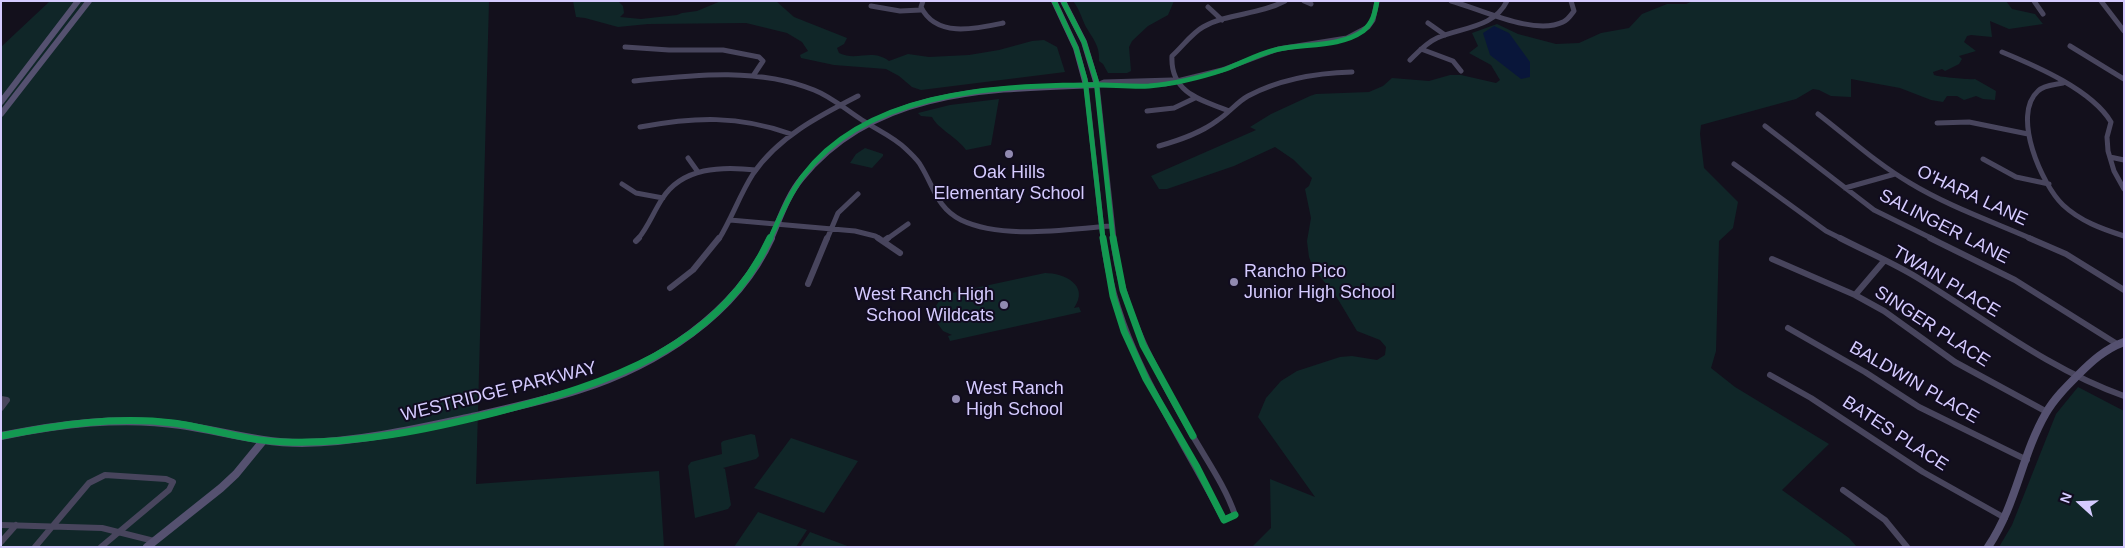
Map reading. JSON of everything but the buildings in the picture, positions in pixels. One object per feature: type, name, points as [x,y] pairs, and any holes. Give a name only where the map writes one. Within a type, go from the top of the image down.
[{"type":"street","points":[[1,102],[78,1]]},
{"type":"street","points":[[1,114],[89,1]]},
{"type":"street","points":[[923,1],[921,10],[926,17],[936,24],[958,29],[974,29],[1003,23]]},
{"type":"street","points":[[1054,1],[1072,38],[1083,70],[1105,258],[1113,296],[1135,356],[1224,520]]},
{"type":"street","points":[[1063,1],[1084,42],[1097,85],[1111,226],[1119,275],[1130,312],[1143,345],[1206,456],[1234,509],[1235,515]]},
{"type":"street","points":[[1229,111],[1194,98],[1183,89],[1176,80],[1171,62],[1174,52],[1203,27],[1222,20],[1270,9],[1285,1]]},
{"type":"street","points":[[1304,1],[1311,4]]},
{"type":"street","points":[[1097,85],[1156,84],[1222,70],[1278,49],[1340,40],[1355,35],[1368,27],[1373,20],[1377,1]]},
{"type":"street","points":[[1451,1],[1522,24],[1540,26],[1559,23],[1573,14],[1574,6],[1571,1]]},
{"type":"street","points":[[1410,60],[1430,42],[1445,35],[1475,26],[1496,15],[1503,9],[1507,1]]},
{"type":"street","points":[[2034,1],[2043,14]]},
{"type":"street","points":[[2101,1],[2124,31]]},
{"type":"street","points":[[871,6],[900,11],[921,10]]},
{"type":"street","points":[[1208,7],[1222,20]]},
{"type":"street","points":[[1428,23],[1445,35]]},
{"type":"street","points":[[2070,46],[2124,79]]},
{"type":"street","points":[[625,47],[669,50],[723,50],[759,56],[763,61],[753,76]]},
{"type":"street","points":[[1420,49],[1453,61],[1461,71]]},
{"type":"street","points":[[2002,52],[2030,64],[2063,83],[2095,102],[2108,114],[2111,122],[2107,137],[2110,157],[2124,190]]},
{"type":"street","points":[[1159,146],[1175,141],[1212,124],[1248,96],[1290,79],[1315,74],[1352,72]]},
{"type":"street","points":[[634,81],[668,78],[753,76],[777,79],[804,86],[816,90],[904,148],[919,163],[935,199],[946,212],[963,221],[984,228],[1004,230],[1111,226]]},
{"type":"street","points":[[2063,83],[2041,88],[2035,94],[2027,116],[2028,134],[2034,154],[2061,204],[2098,226],[2124,236]]},
{"type":"street","name":"WESTRIDGE PARKWAY","points":[[1,436],[58,426],[136,421],[184,425],[263,441],[313,443],[379,437],[536,402],[604,382],[667,350],[688,336],[721,308],[754,269],[791,194],[812,165],[839,142],[868,124],[908,106],[968,92],[1097,85]]},
{"type":"street","points":[[670,288],[704,261],[712,251],[756,170],[772,151],[791,134],[839,105],[858,96]]},
{"type":"street","points":[[1147,111],[1174,108],[1194,98]]},
{"type":"street","name":"O'HARA LANE","points":[[1818,114],[1895,174],[1939,199],[2066,254],[2124,290]]},
{"type":"street","points":[[640,127],[679,120],[719,117],[756,122],[791,134]]},
{"type":"street","points":[[1937,123],[1953,121],[1977,123],[2028,134]]},
{"type":"street","name":"SALINGER LANE","points":[[1765,126],[1874,210],[2015,280],[2120,343]]},
{"type":"street","points":[[2110,157],[2124,160]]},
{"type":"street","points":[[688,158],[698,172]]},
{"type":"street","points":[[1983,159],[2016,177],[2049,184]]},
{"type":"street","name":"TWAIN PLACE","points":[[1734,164],[1826,231],[1920,279],[2027,349],[2101,388],[2124,396]]},
{"type":"street","points":[[636,241],[646,231],[663,198],[680,181],[698,172],[730,167],[756,170]]},
{"type":"street","points":[[1845,188],[1895,174]]},
{"type":"street","points":[[622,184],[636,193],[663,198]]},
{"type":"street","points":[[808,284],[838,213],[858,194]]},
{"type":"street","points":[[730,220],[831,228],[866,233],[884,241],[900,253]]},
{"type":"street","points":[[884,241],[908,224]]},
{"type":"street","name":"SINGER PLACE","points":[[1772,259],[1855,295],[1900,320],[1961,366],[2047,412]]},
{"type":"street","points":[[1855,295],[1884,261]]},
{"type":"street","name":"BALDWIN PLACE","points":[[1788,328],[1865,372],[1919,407],[2027,460]]},
{"type":"street","points":[[1988,547],[2004,518],[2039,426],[2058,394],[2093,358],[2120,343]]},
{"type":"street","name":"BATES PLACE","points":[[1770,375],[1813,397],[1917,469],[2004,518]]},
{"type":"street","points":[[1,525],[102,528],[120,531],[151,544],[221,488],[236,474],[263,441]]},
{"type":"street","points":[[35,547],[89,483],[96,478],[105,475],[166,479],[173,482],[169,490],[101,547]]},
{"type":"street","points":[[1843,490],[1885,520],[1907,547]]},
{"type":"street","points":[[1,542],[16,526]]},
{"type":"green space","points":[[50,1],[489,1],[476,484],[659,471],[664,547],[1,547],[1,47]]},
{"type":"green space","points":[[573,1],[618,1],[623,6],[624,13],[620,17],[641,19],[697,11],[721,1],[776,1],[794,17],[847,38],[844,44],[837,48],[839,53],[846,55],[870,55],[882,57],[889,61],[908,54],[929,57],[969,55],[1044,40],[1057,47],[1065,72],[921,90],[912,87],[899,76],[886,69],[834,65],[801,58],[800,55],[808,51],[802,42],[787,33],[746,23],[648,24],[618,27],[576,17]]},
{"type":"green space","points":[[1073,1],[1174,1],[1168,15],[1148,26],[1132,41],[1129,47],[1131,71],[1127,73],[1108,73],[1099,61],[1096,43]]},
{"type":"green space","points":[[1693,1],[2006,1],[2012,9],[2035,14],[2043,24],[2009,29],[1990,21],[1992,37],[1967,36],[1964,42],[1976,51],[1959,56],[1962,59],[1959,64],[1945,71],[1942,69],[1933,72],[1937,76],[1975,79],[1996,91],[1995,100],[1976,96],[1964,100],[1957,96],[1947,96],[1943,102],[1931,100],[1900,88],[1851,79],[1851,97],[1831,96],[1813,89],[1796,99],[1701,125],[1700,134],[1704,168],[1738,202],[1733,228],[1719,241],[1716,351],[1711,368],[1735,387],[1829,444],[1782,490],[1849,538],[1857,547],[1252,547],[1271,528],[1270,479],[1315,497],[1258,417],[1266,398],[1281,381],[1297,371],[1340,357],[1352,356],[1377,360],[1385,355],[1386,347],[1380,340],[1357,331],[1336,296],[1313,268],[1309,257],[1307,241],[1311,218],[1305,189],[1309,186],[1312,178],[1294,160],[1275,147],[1234,166],[1167,189],[1159,189],[1151,176],[1256,130],[1250,127],[1271,114],[1316,94],[1369,92],[1383,86],[1392,78],[1429,81],[1450,75],[1461,75],[1496,83],[1500,80],[1491,65],[1469,53],[1478,46],[1472,33],[1497,24],[1518,34],[1556,44],[1579,43],[1601,33],[1629,28],[1642,14],[1667,4],[1686,4]]},
{"type":"green space","points":[[999,99],[991,145],[966,150],[932,117],[921,116],[918,113],[950,105]]},
{"type":"green space","points":[[865,148],[883,154],[883,156],[872,168],[850,163],[856,154]]},
{"type":"green space","points":[[1045,273],[1060,275],[1073,282],[1079,293],[1074,308],[1079,307],[1081,312],[950,341],[948,336],[952,335],[943,331],[935,320],[935,307],[952,293]]},
{"type":"green space","points":[[2078,387],[2124,411],[2124,547],[1999,547],[2012,525],[2056,414]]},
{"type":"green space","points":[[751,434],[755,435],[759,456],[756,459],[723,468],[725,469],[731,505],[728,509],[695,518],[688,466],[691,462],[722,454],[721,443],[723,441]]},
{"type":"green space","points":[[791,438],[858,461],[824,513],[754,488]]},
{"type":"green space","points":[[758,512],[807,530],[796,547],[734,547]]},
{"type":"green space","points":[[810,532],[850,547],[800,547]]},
{"type":"water","points":[[1494,26],[1509,33],[1530,62],[1530,77],[1521,79],[1490,55],[1483,33]]},
{"type":"cycle path","points":[[1054,1],[1076,48],[1085,79],[1105,258],[1113,296],[1124,331],[1146,379],[1197,467],[1224,520],[1235,515]]},
{"type":"cycle path","points":[[1,436],[64,425],[106,421],[149,421],[184,425],[269,441],[317,442],[349,440],[414,431],[510,409],[570,392],[626,371],[653,358],[703,325],[725,305],[752,273],[765,251],[785,205],[804,175],[837,143],[877,119],[921,103],[969,92],[1079,85],[1149,86],[1188,79],[1225,69],[1276,50],[1340,40],[1353,36],[1371,23],[1377,1]]},
{"type":"cycle path","points":[[1064,3],[1084,42],[1096,80],[1113,239],[1123,290],[1143,345],[1193,436]]},
{"type":"place","name":"Oak Hills Elementary School","points":[[1009,154]]},
{"type":"place","name":"Rancho Pico Junior High School","points":[[1234,282]]},
{"type":"place","name":"West Ranch High School Wildcats","points":[[1004,305]]},
{"type":"place","name":"West Ranch High School","points":[[956,399]]}]
